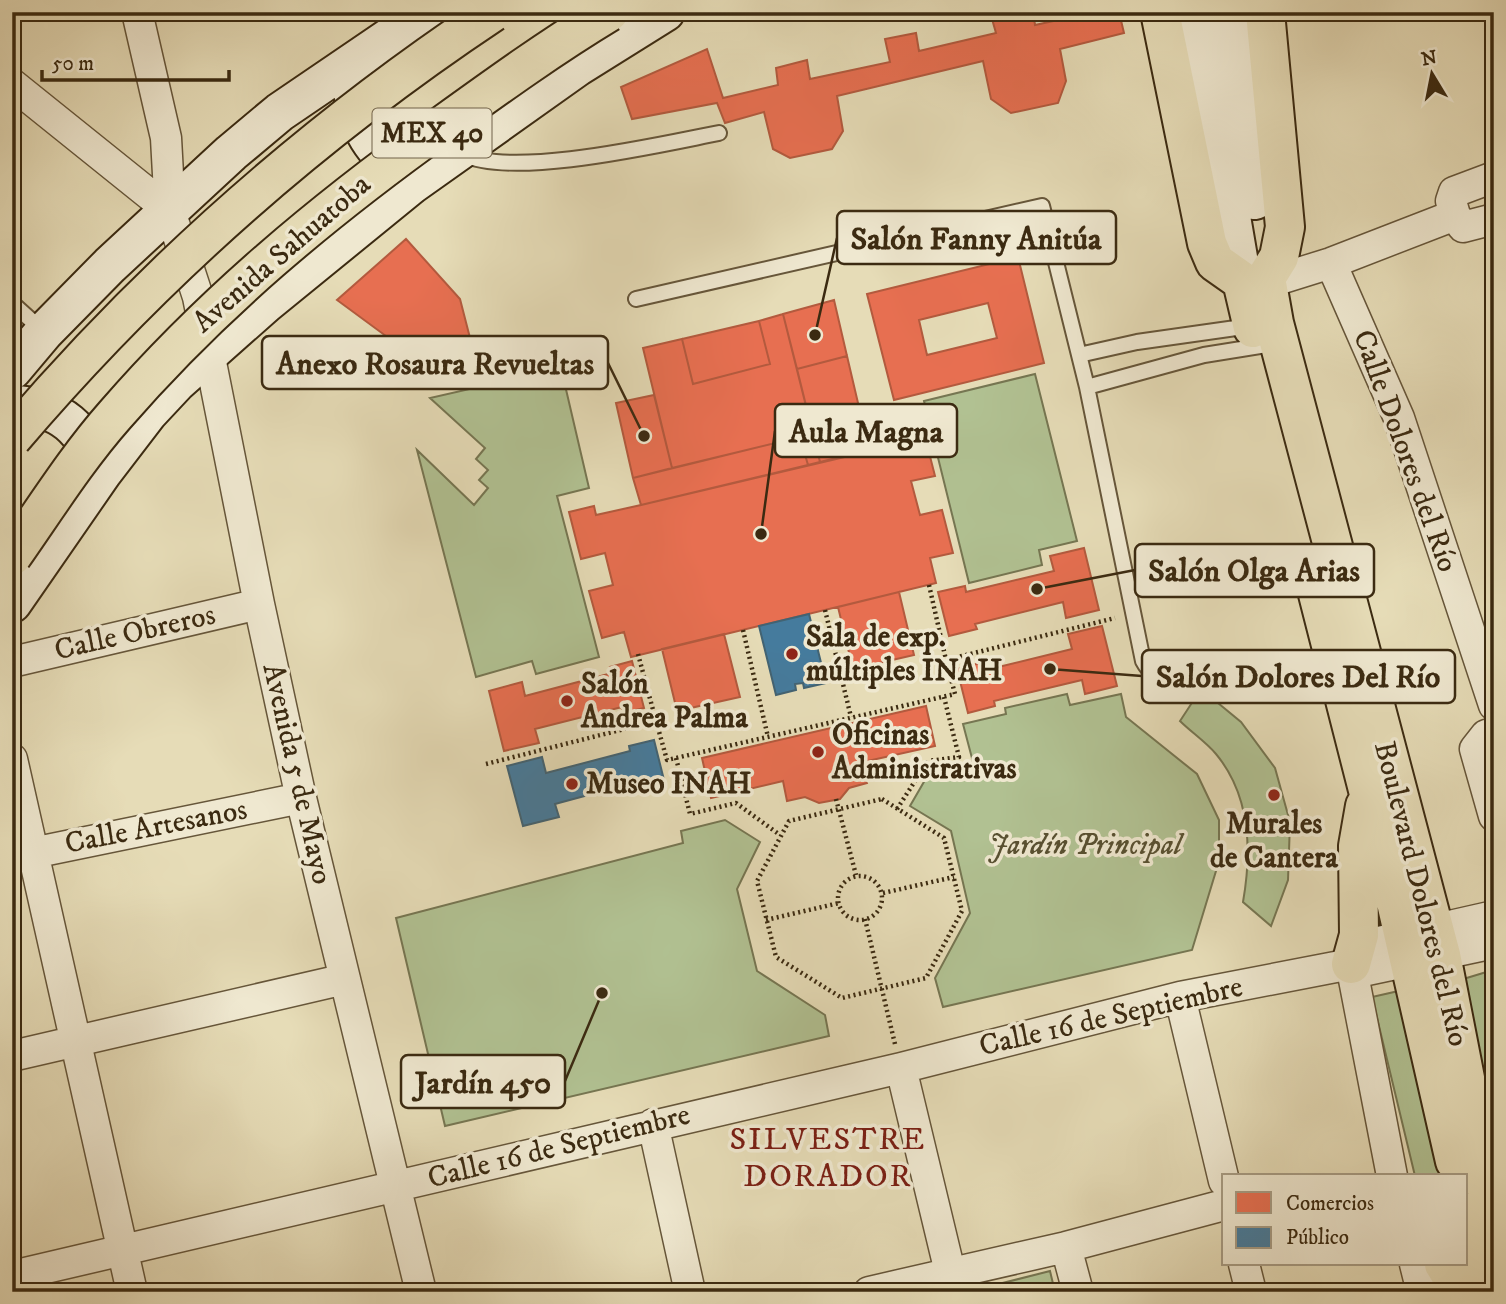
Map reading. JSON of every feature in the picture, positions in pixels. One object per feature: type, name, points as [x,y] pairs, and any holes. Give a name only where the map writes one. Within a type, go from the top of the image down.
[{"type":"main road","name":"Avenida Sahuatoba","points":[[12,438],[141,300],[265,184],[425,57],[493,12]]},
{"type":"main road","name":"Avenida Sahuatoba","points":[[12,556],[113,417],[182,342],[262,265],[350,192],[549,48],[609,12]]},
{"type":"main road","points":[[1160,12],[1207,243],[1215,262],[1259,281],[1279,257],[1285,227],[1265,12]]},
{"type":"main road","name":"Boulevard Dolores del Río","points":[[1259,281],[1281,451],[1368,790],[1422,945],[1458,1174]]},
{"type":"main road","name":"Boulevard Dolores del Río","points":[[1266,335],[1494,1227]]},
{"type":"main road","points":[[1351,964],[1359,935],[1358,846],[1368,790]]},
{"type":"main road","points":[[1468,1223],[1482,1292]]},
{"type":"main road","points":[[1445,1266],[1461,1292]]},
{"type":"street","name":"Avenida 5 de Mayo","points":[[137,12],[166,138],[170,211],[198,297],[259,604],[301,797],[421,1292]]},
{"type":"street","points":[[12,370],[44,332],[231,153],[280,112],[427,12]]},
{"type":"street","name":"Avenida Sahuatoba","points":[[12,603],[102,473],[148,413],[209,354],[411,185],[457,150],[577,67],[665,12]]},
{"type":"street","points":[[1196,12],[1259,281]]},
{"type":"street","points":[[1227,12],[1259,281]]},
{"type":"street","points":[[353,62],[352,95],[359,122],[371,145],[411,185]]},
{"type":"street","points":[[12,84],[170,211]]},
{"type":"street","points":[[1494,177],[1454,192],[1451,201],[1455,215],[1463,227],[1494,219]]},
{"type":"street","points":[[1259,281],[1331,263],[1455,215]]},
{"type":"street","name":"Calle Dolores del Río","points":[[1331,263],[1399,418],[1494,705]]},
{"type":"street","points":[[12,405],[45,409],[68,420],[92,449],[102,473]]},
{"type":"street","name":"Calle Obreros","points":[[12,662],[259,604]]},
{"type":"street","points":[[1494,733],[1486,735],[1475,749],[1494,816]]},
{"type":"street","points":[[12,760],[22,855],[77,1043],[132,1292]]},
{"type":"street","name":"Calle Artesanos","points":[[22,855],[301,797]]},
{"type":"street","name":"Calle 16 de Septiembre","points":[[1422,945],[1494,916]]},
{"type":"street","name":"Calle 16 de Septiembre","points":[[12,1276],[122,1248],[901,1068],[1180,998],[1351,964],[1366,945],[1494,943]]},
{"type":"street","points":[[1351,964],[1386,1174]]},
{"type":"street","points":[[12,1056],[345,979]]},
{"type":"street","points":[[1180,998],[1222,1174]]},
{"type":"street","points":[[901,1068],[950,1272]]},
{"type":"street","points":[[653,1124],[690,1292]]},
{"type":"street","points":[[869,1292],[1066,1247],[1222,1206]]},
{"type":"street","points":[[1066,1247],[1077,1292]]},
{"type":"street","points":[[1244,1266],[1251,1292]]},
{"type":"street","points":[[1416,1266],[1422,1292]]},
{"type":"lane","points":[[457,150],[486,163],[505,164],[598,155],[719,133]]},
{"type":"lane","points":[[636,299],[1042,206],[1087,387],[1143,661],[1149,673],[1170,682],[1213,672]]},
{"type":"lane","points":[[12,303],[44,332]]},
{"type":"lane","points":[[1079,355],[1137,342],[1266,335]]},
{"type":"lane","points":[[1087,387],[1266,335]]},
{"type":"path","points":[[638,654],[667,760],[817,728],[851,717],[955,694],[929,585]]},
{"type":"path","points":[[825,610],[851,717]]},
{"type":"path","points":[[946,660],[1132,615]]},
{"type":"path","points":[[743,630],[768,737]]},
{"type":"path","points":[[897,809],[928,761],[959,757],[944,697]]},
{"type":"path","points":[[486,764],[656,721]]},
{"type":"path","points":[[676,758],[691,814],[736,803],[780,835]]},
{"type":"path","points":[[836,799],[856,876]]},
{"type":"path","points":[[882,799],[897,809],[944,838],[962,911],[926,978],[842,998],[775,957],[757,881],[789,821],[882,799]]},
{"type":"path","points":[[856,876],[870,877],[883,893],[877,912],[865,919],[846,915],[839,903],[840,889],[856,876]]},
{"type":"path","points":[[883,893],[954,877]]},
{"type":"path","points":[[766,920],[839,903]]},
{"type":"path","points":[[865,919],[901,1068]]},
{"type":"green space","points":[[561,368],[589,488],[557,496],[599,657],[536,674],[532,661],[476,677],[417,450],[474,505],[488,488],[479,480],[488,470],[476,459],[485,448],[430,398]]},
{"type":"green space","points":[[1035,374],[1077,541],[1039,550],[1042,565],[969,583],[924,401]]},
{"type":"green space","points":[[1201,689],[1241,722],[1275,768],[1290,822],[1288,880],[1271,926],[1243,902],[1248,844],[1236,788],[1228,770],[1216,754],[1180,721]]},
{"type":"green space","name":"Jardín Principal","points":[[1067,694],[1070,705],[1121,694],[1126,717],[1197,774],[1219,820],[1219,861],[1192,950],[943,1007],[935,978],[970,913],[951,831],[910,806],[932,768],[973,762],[963,724],[1006,714],[1005,708]]},
{"type":"green space","points":[[725,820],[760,842],[737,889],[757,971],[825,1015],[829,1036],[445,1126],[396,918],[683,843],[681,831]]},
{"type":"green space","points":[[1493,970],[1494,973],[1494,1171],[1460,980]]},
{"type":"green space","points":[[1403,990],[1443,1174],[1415,1174],[1372,997]]},
{"type":"green space","points":[[1050,1271],[1055,1292],[967,1292]]},
{"type":"building: Comercios","points":[[990,12],[1033,12],[1035,25],[1095,12],[1119,12],[1124,33],[1060,49],[1066,81],[1058,103],[1011,113],[991,99],[983,61],[837,96],[843,131],[832,149],[790,158],[773,149],[764,112],[725,123],[717,103],[632,119],[621,87],[707,49],[723,98],[778,85],[776,68],[807,60],[810,79],[890,62],[885,39],[916,33],[919,51],[996,33]]},
{"type":"building: Comercios","points":[[406,239],[460,299],[479,373],[418,388],[405,350],[337,300]]},
{"type":"building: Comercios","points":[[1018,257],[1044,363],[894,400],[867,294]],"holes":[[[988,303],[997,338],[927,355],[919,320]]]},
{"type":"building: Comercios","points":[[834,300],[847,356],[797,369],[783,314]]},
{"type":"building: Comercios","points":[[783,314],[820,462],[808,465],[800,437],[672,468],[643,348],[682,339],[693,384],[770,364],[759,321]]},
{"type":"building: Comercios","points":[[759,321],[770,364],[693,384],[682,339]]},
{"type":"building: Comercios","points":[[847,356],[869,450],[820,462],[797,369]]},
{"type":"building: Comercios","points":[[654,395],[672,468],[633,478],[616,403]]},
{"type":"building: Comercios","points":[[923,429],[935,476],[911,481],[920,515],[942,510],[953,553],[930,558],[936,583],[631,657],[624,632],[602,638],[589,591],[613,585],[605,553],[581,559],[569,512],[594,506],[596,515],[641,505],[900,444],[897,435]]},
{"type":"building: Comercios","points":[[800,437],[808,465],[641,505],[633,478]]},
{"type":"building: Comercios","points":[[1084,548],[1099,610],[1066,618],[1063,602],[975,624],[977,629],[949,636],[938,592],[965,586],[966,592],[1054,571],[1050,556]]},
{"type":"building: Comercios","points":[[899,592],[914,655],[853,669],[838,607]]},
{"type":"building: Comercios","points":[[1102,626],[1117,686],[1085,694],[1082,680],[994,701],[995,706],[968,713],[957,669],[984,662],[986,670],[1072,649],[1068,634]]},
{"type":"building: Comercios","points":[[724,634],[740,697],[677,711],[662,649]]},
{"type":"building: Comercios","name":"Salón Andrea Palma","points":[[632,661],[644,708],[623,713],[622,707],[535,729],[539,743],[504,751],[489,691],[522,682],[525,696],[612,673],[610,667]]},
{"type":"building: Comercios","name":"Oficinas Administrativas","points":[[926,706],[935,746],[863,762],[867,783],[849,788],[840,799],[819,803],[805,797],[787,801],[783,781],[711,798],[702,758]]},
{"type":"building: Público","name":"Sala de exp. múltiples INAH","points":[[809,614],[826,683],[804,688],[803,683],[795,684],[796,690],[776,695],[759,626]]},
{"type":"building: Público","name":"Museo INAH","points":[[654,740],[664,780],[641,786],[640,781],[555,804],[559,817],[523,826],[507,766],[542,757],[546,773],[630,751],[629,746]]},
{"type":"place","name":"Salón Fanny Anitúa","points":[[815,335]]},
{"type":"place","name":"Anexo Rosaura Revueltas","points":[[644,436]]},
{"type":"place","name":"Aula Magna","points":[[761,534]]},
{"type":"place","name":"Salón Olga Arias","points":[[1037,589]]},
{"type":"place","name":"Sala de exp. múltiples INAH","points":[[792,654]]},
{"type":"place","name":"Salón Dolores Del Río","points":[[1050,669]]},
{"type":"place","name":"Salón Andrea Palma","points":[[567,701]]},
{"type":"place","name":"Oficinas Administrativas","points":[[818,752]]},
{"type":"place","name":"Museo INAH","points":[[572,784]]},
{"type":"place","name":"Murales de Cantera","points":[[1274,795]]},
{"type":"place","name":"Jardín 450","points":[[602,993]]},
{"type":"district","name":"SILVESTRE DORADOR","points":[[828,1158]]}]
